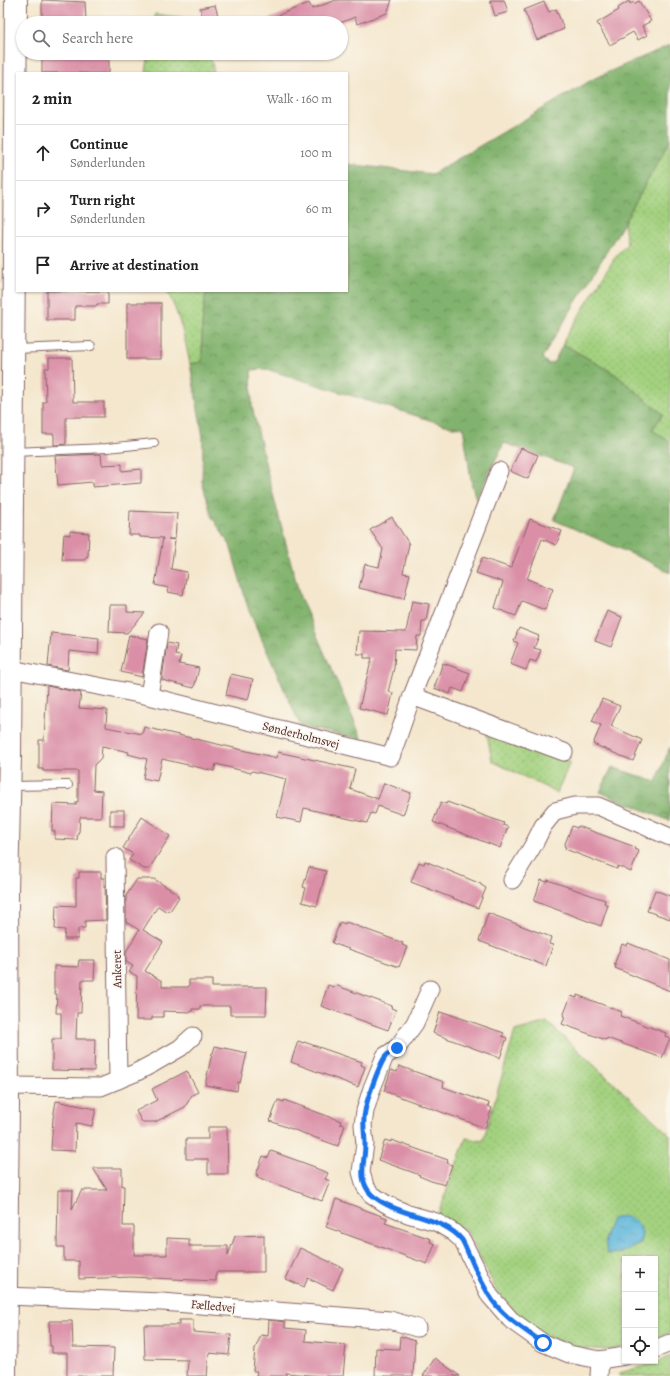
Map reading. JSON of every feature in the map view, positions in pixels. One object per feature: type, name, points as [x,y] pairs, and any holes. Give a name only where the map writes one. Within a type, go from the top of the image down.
[{"type":"street","points":[[5,1376],[6,1296],[3,935],[9,786],[11,669],[16,0]]},
{"type":"street","name":"Sønderholmsvej","points":[[11,669],[149,696],[391,757],[412,696],[499,471]]},
{"type":"street","points":[[149,696],[159,632]]},
{"type":"street","points":[[412,696],[564,752]]},
{"type":"street","points":[[512,880],[543,826],[556,811],[575,806],[598,806],[670,837]]},
{"type":"street","name":"Ankeret","points":[[115,857],[118,1080]]},
{"type":"street","points":[[430,989],[415,1023],[397,1048],[385,1056],[372,1088],[365,1111],[363,1125],[365,1144],[361,1172],[365,1186],[371,1194],[386,1204],[408,1214],[436,1222],[453,1232],[462,1240],[490,1296],[511,1320],[543,1343],[599,1368],[622,1357]]},
{"type":"street","points":[[5,1099],[101,1087],[141,1070],[180,1048],[193,1036]]},
{"type":"street","name":"Fælledvej","points":[[6,1296],[170,1302],[390,1320],[417,1328]]},
{"type":"street","points":[[658,1348],[670,1343]]},
{"type":"lane","points":[[13,349],[91,346]]},
{"type":"lane","points":[[12,452],[106,448],[154,444]]},
{"type":"lane","points":[[9,786],[68,785]]},
{"type":"green space","points":[[155,14],[171,16],[155,16]]},
{"type":"green space","points":[[670,45],[670,140],[624,223],[542,358],[549,364],[554,362],[563,344],[615,374],[663,414],[652,430],[670,442],[670,573],[650,562],[554,520],[574,468],[504,443],[476,499],[472,486],[463,427],[452,427],[266,369],[251,370],[252,406],[269,479],[300,597],[362,739],[301,727],[249,611],[230,545],[212,517],[202,482],[203,437],[190,364],[202,362],[202,325],[206,292],[348,292],[348,164],[432,174],[595,78]]},
{"type":"green space","points":[[148,60],[211,60],[214,72],[146,72]]},
{"type":"green space","points":[[670,140],[670,442],[652,430],[663,414],[615,374],[563,344],[564,340],[617,254],[627,244],[624,223]]},
{"type":"green space","points":[[168,292],[206,292],[202,325],[202,362],[190,364],[184,336]]},
{"type":"green space","points":[[485,730],[570,762],[557,793],[492,761]]},
{"type":"green space","points":[[670,747],[670,821],[600,792],[612,767],[656,782]]},
{"type":"green space","points":[[547,1022],[670,1135],[670,1333],[658,1338],[658,1256],[622,1256],[622,1348],[610,1350],[574,1348],[538,1332],[506,1309],[467,1231],[437,1217],[466,1138],[483,1141],[515,1031]]},
{"type":"green space","points":[[670,1356],[670,1376],[619,1376],[619,1373],[652,1364],[658,1364]]},
{"type":"water","points":[[622,1216],[632,1219],[641,1228],[642,1238],[640,1244],[621,1253],[607,1254],[606,1240],[610,1224],[612,1219]]},
{"type":"building","points":[[42,0],[85,2],[86,16],[42,16]]},
{"type":"building","points":[[336,0],[392,0],[387,13],[357,24],[355,17],[348,20],[348,16],[276,16],[309,3],[312,9]]},
{"type":"building","points":[[490,0],[504,0],[508,12],[495,16]]},
{"type":"building","points":[[629,1],[630,4],[633,2],[634,4],[639,1],[651,21],[642,26],[647,35],[638,40],[633,32],[610,45],[597,23],[619,10],[618,8]]},
{"type":"building","points":[[544,2],[549,12],[556,9],[564,29],[537,40],[524,10]]},
{"type":"building","points":[[215,5],[218,16],[202,16],[200,8]]},
{"type":"building","points":[[42,60],[109,60],[109,72],[42,72]]},
{"type":"building","points":[[47,292],[108,292],[108,304],[97,304],[97,306],[75,306],[75,320],[47,320]]},
{"type":"building","points":[[127,303],[161,303],[161,359],[127,359]]},
{"type":"building","points":[[49,358],[72,358],[73,402],[104,402],[104,417],[66,417],[66,444],[54,445],[54,434],[43,434],[43,402],[46,402],[45,368],[49,368]]},
{"type":"building","points":[[521,448],[538,455],[528,479],[510,471]]},
{"type":"building","points":[[101,454],[102,465],[122,464],[122,471],[141,469],[141,483],[93,487],[93,482],[58,485],[55,456]]},
{"type":"building","points":[[130,511],[177,513],[175,539],[168,539],[175,540],[171,569],[187,572],[183,595],[168,592],[169,588],[155,585],[163,538],[129,535]]},
{"type":"building","points":[[392,517],[409,544],[403,573],[410,574],[404,599],[359,588],[365,564],[379,567],[383,549],[370,530]]},
{"type":"building","points":[[530,519],[562,531],[556,545],[542,539],[527,579],[553,589],[545,610],[522,601],[516,616],[495,608],[503,582],[476,573],[482,558],[511,568]]},
{"type":"building","points":[[70,531],[89,533],[88,556],[84,560],[62,560],[64,534],[70,535]]},
{"type":"building","points":[[412,601],[429,604],[426,621],[422,621],[421,636],[417,636],[416,650],[395,649],[394,668],[388,692],[393,693],[388,715],[359,708],[372,658],[364,658],[364,654],[357,654],[359,631],[406,632]]},
{"type":"building","points":[[110,605],[127,605],[127,612],[145,613],[127,633],[109,632]]},
{"type":"building","points":[[607,611],[622,617],[611,647],[595,641]]},
{"type":"building","points":[[519,628],[539,636],[534,648],[541,650],[536,662],[530,660],[526,670],[510,664],[518,643],[514,641]]},
{"type":"building","points":[[51,633],[99,638],[98,654],[69,651],[68,670],[48,666]]},
{"type":"building","points":[[129,635],[148,639],[142,677],[121,672]]},
{"type":"building","points":[[167,643],[177,645],[175,655],[181,656],[179,664],[199,668],[194,688],[162,680]]},
{"type":"building","points":[[443,663],[470,673],[463,692],[452,688],[450,694],[434,688]]},
{"type":"building","points":[[231,674],[253,679],[248,700],[226,695]]},
{"type":"building","points":[[47,686],[81,693],[79,708],[107,710],[106,727],[142,734],[144,727],[277,758],[278,752],[355,769],[350,789],[378,799],[384,783],[411,793],[403,815],[378,806],[375,814],[371,813],[367,823],[304,808],[301,822],[277,817],[286,779],[252,771],[251,773],[216,764],[214,771],[162,759],[157,781],[143,778],[147,759],[128,754],[129,752],[102,746],[101,758],[94,765],[93,790],[102,791],[101,817],[80,817],[77,840],[55,839],[55,831],[52,831],[53,804],[76,805],[76,802],[78,802],[78,771],[43,771],[43,769],[39,769],[39,740],[44,740]]},
{"type":"building","points":[[602,699],[620,706],[611,726],[642,740],[633,761],[593,744],[601,725],[592,721]]},
{"type":"building","points":[[441,802],[446,804],[447,802],[504,823],[503,825],[508,827],[500,848],[433,822]]},
{"type":"building","points":[[110,810],[124,810],[124,826],[110,826]]},
{"type":"building","points":[[142,817],[170,836],[149,869],[144,869],[129,860],[133,854],[123,848]]},
{"type":"building","points":[[572,826],[577,828],[578,826],[635,847],[634,849],[639,851],[631,872],[618,866],[617,869],[565,849],[566,847],[564,846]]},
{"type":"building","points":[[425,861],[481,884],[486,888],[478,908],[411,882],[419,862],[424,864]]},
{"type":"building","points":[[309,867],[326,871],[317,906],[302,902],[306,888],[303,887]]},
{"type":"building","points":[[79,872],[101,872],[101,878],[104,878],[105,887],[106,920],[85,921],[85,928],[79,928],[78,930],[78,939],[64,939],[65,930],[55,929],[56,905],[76,906],[76,878],[79,878]]},
{"type":"building","points":[[137,879],[154,879],[178,894],[177,896],[179,897],[170,911],[168,910],[167,912],[158,906],[143,930],[163,942],[145,971],[162,981],[162,987],[189,987],[189,980],[212,980],[212,987],[267,987],[266,1015],[230,1015],[230,1006],[200,1006],[200,1009],[192,1009],[192,1012],[163,1011],[163,1017],[152,1017],[152,1020],[136,1020],[137,976],[129,972],[133,966],[126,962],[126,952],[139,930],[126,922],[126,896]]},
{"type":"building","points":[[541,880],[547,882],[548,880],[605,900],[604,903],[608,905],[601,926],[534,901]]},
{"type":"building","points":[[655,890],[670,896],[670,919],[647,911]]},
{"type":"building","points":[[488,913],[551,937],[549,944],[553,945],[546,966],[479,941]]},
{"type":"building","points":[[340,922],[345,924],[346,922],[403,943],[402,945],[407,947],[399,967],[332,943]]},
{"type":"building","points":[[628,943],[670,960],[670,991],[615,968],[616,965],[614,965],[622,944],[627,946]]},
{"type":"building","points":[[79,960],[95,960],[94,980],[82,980],[81,1013],[77,1013],[76,1039],[95,1039],[94,1071],[52,1070],[52,1039],[61,1039],[61,1013],[56,1013],[57,994],[55,994],[54,991],[54,966],[78,967]]},
{"type":"building","points":[[328,985],[334,987],[335,985],[392,1006],[391,1008],[396,1010],[388,1030],[321,1006]]},
{"type":"building","points":[[577,995],[622,1012],[620,1016],[666,1033],[665,1036],[670,1038],[662,1058],[607,1038],[606,1040],[562,1024],[565,1017],[563,1016],[571,996],[577,998]]},
{"type":"building","points":[[440,1012],[504,1033],[502,1036],[507,1038],[500,1058],[433,1033]]},
{"type":"building","points":[[298,1041],[362,1062],[361,1065],[365,1067],[358,1087],[291,1062]]},
{"type":"building","points":[[215,1046],[247,1053],[240,1083],[238,1082],[237,1091],[205,1085]]},
{"type":"building","points":[[399,1066],[444,1082],[443,1087],[489,1103],[488,1106],[492,1108],[485,1128],[384,1091],[391,1070],[397,1072]]},
{"type":"building","points":[[187,1071],[198,1092],[192,1095],[185,1107],[155,1122],[142,1122],[136,1111],[157,1100],[152,1089]]},
{"type":"building","points":[[278,1100],[284,1102],[284,1100],[341,1121],[340,1124],[345,1125],[338,1146],[270,1121]]},
{"type":"building","points":[[56,1101],[96,1109],[92,1126],[76,1123],[75,1151],[51,1150],[53,1118]]},
{"type":"building","points":[[208,1127],[227,1127],[228,1174],[208,1174],[208,1159],[186,1159],[186,1139],[208,1139]]},
{"type":"building","points":[[385,1140],[391,1142],[391,1140],[448,1160],[447,1163],[452,1165],[445,1185],[378,1160]]},
{"type":"building","points":[[271,1151],[328,1173],[325,1179],[330,1181],[322,1201],[257,1177],[258,1175],[256,1175],[263,1156],[268,1158]]},
{"type":"building","points":[[93,1168],[122,1168],[122,1186],[124,1186],[123,1226],[134,1226],[134,1255],[167,1255],[167,1238],[189,1239],[189,1246],[228,1246],[228,1256],[235,1236],[264,1235],[264,1272],[216,1272],[216,1281],[130,1277],[79,1279],[79,1261],[64,1261],[64,1247],[57,1247],[58,1190],[73,1190],[72,1209],[82,1190],[107,1190]]},
{"type":"building","points":[[336,1199],[387,1218],[385,1223],[431,1239],[430,1242],[435,1244],[427,1264],[326,1227]]},
{"type":"building","points":[[300,1248],[343,1268],[333,1290],[308,1278],[304,1287],[286,1279]]},
{"type":"building","points":[[179,1320],[193,1320],[193,1332],[231,1335],[229,1355],[209,1353],[207,1376],[187,1376],[188,1360],[145,1359],[144,1325],[179,1325]]},
{"type":"building","points":[[269,1320],[285,1322],[285,1328],[306,1330],[305,1341],[346,1345],[343,1376],[286,1373],[286,1376],[256,1376],[257,1371],[253,1371],[255,1349],[261,1335],[268,1336]]},
{"type":"building","points":[[49,1321],[72,1321],[73,1347],[114,1348],[113,1376],[67,1376],[67,1353],[52,1353],[52,1346],[50,1346]]},
{"type":"building","points":[[400,1336],[415,1341],[413,1376],[375,1376],[376,1348],[399,1349]]},
{"type":"building","points":[[435,1358],[460,1376],[423,1376]]},
{"type":"route","points":[[397,1048],[385,1056],[372,1088],[365,1111],[363,1125],[365,1144],[361,1172],[365,1186],[371,1194],[386,1204],[408,1214],[436,1222],[453,1232],[462,1240],[490,1296],[511,1320],[543,1343]]}]
